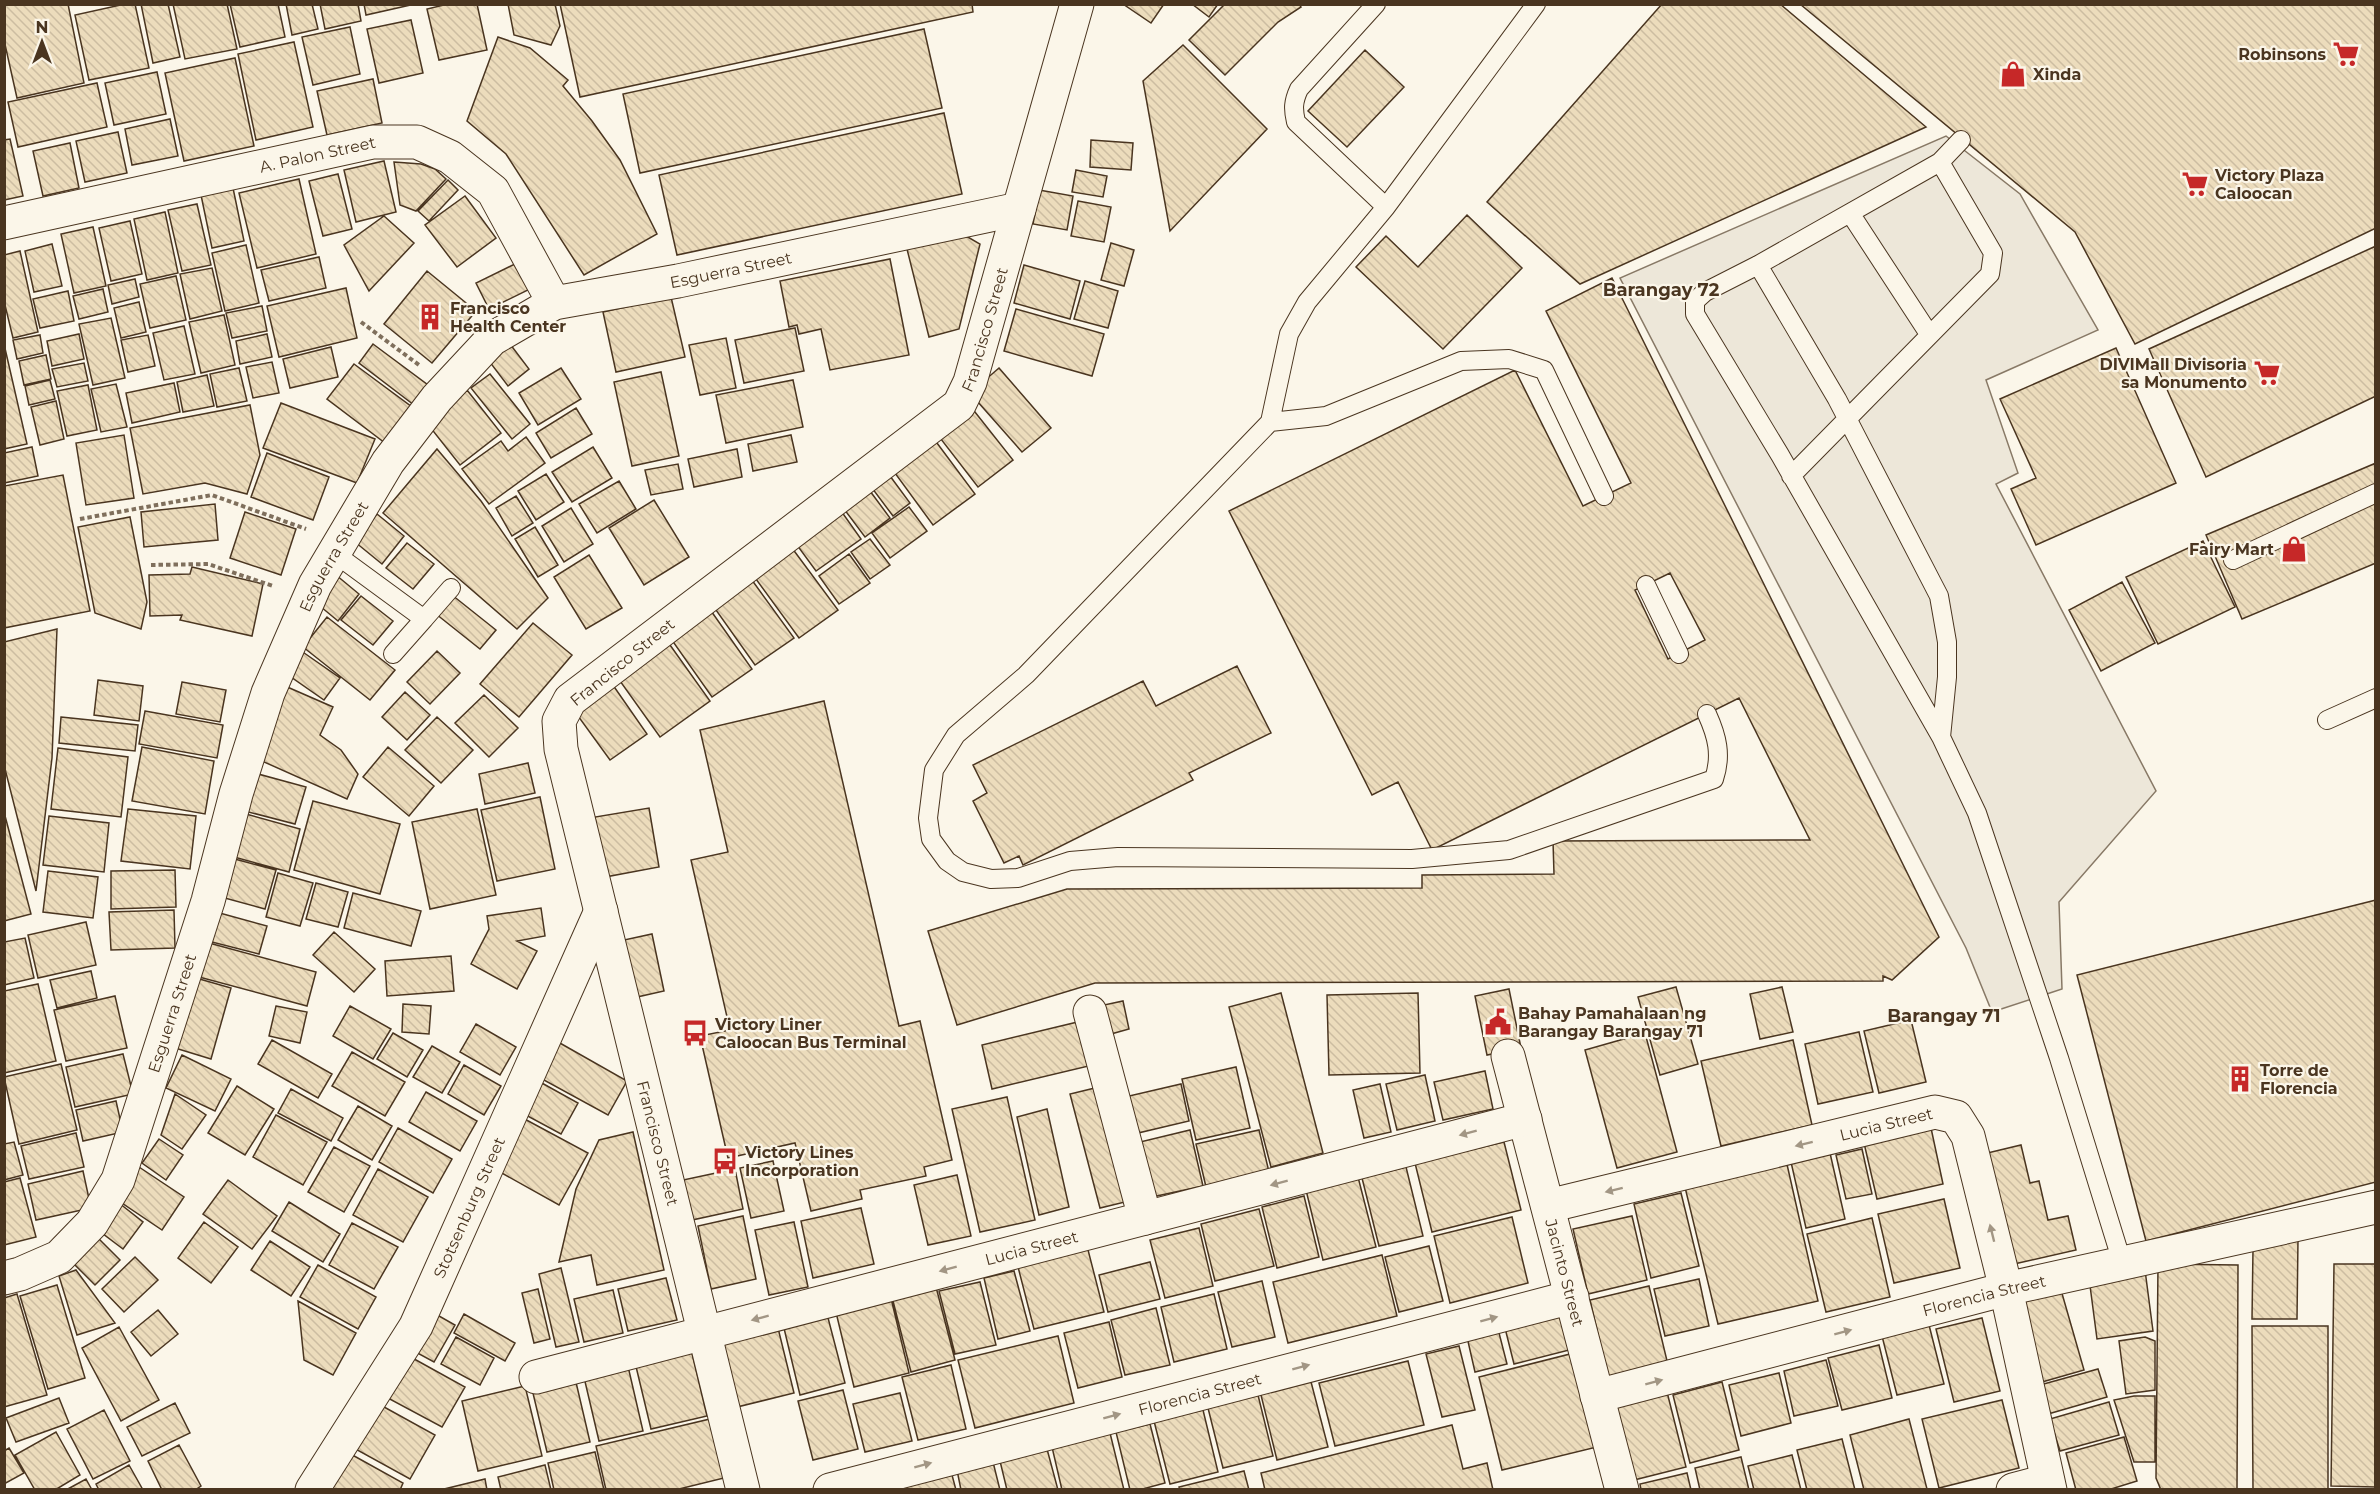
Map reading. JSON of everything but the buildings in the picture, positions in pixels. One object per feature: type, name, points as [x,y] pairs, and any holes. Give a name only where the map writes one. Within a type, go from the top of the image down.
[{"type":"street","name":"Francisco Street","points":[[743,1490],[561,749],[559,721],[570,699],[959,405],[970,382],[1077,4]]},
{"type":"street","name":"A. Palon Street","points":[[4,223],[373,142],[417,142],[450,157],[493,191],[554,303]]},
{"type":"street","name":"Esguerra Street","points":[[4,1278],[20,1274],[59,1257],[92,1223],[118,1180],[208,900],[236,794],[268,693],[309,598],[388,462],[448,386],[492,339],[554,303],[678,281],[1019,209]]},
{"type":"street","name":"Stotsenburg Street","points":[[312,1490],[416,1326],[601,911]]},
{"type":"street","points":[[1090,1012],[1145,1218]]},
{"type":"street","name":"Jacinto Street","points":[[1508,1056],[1622,1490]]},
{"type":"street","name":"Lucia Street","points":[[1548,1206],[1935,1112],[1956,1117],[1968,1136],[2006,1289],[2048,1485]]},
{"type":"street","name":"Lucia Street","points":[[536,1377],[1525,1119]]},
{"type":"street","name":"Florencia Street","points":[[1598,1396],[2006,1289],[2122,1262],[2174,1243],[2376,1207]]},
{"type":"street","name":"Florencia Street","points":[[830,1490],[868,1485],[1572,1297]]},
{"type":"street","points":[[2013,1490],[2048,1485]]},
{"type":"lane","points":[[1376,4],[1299,89],[1293,102],[1293,110],[1296,122],[1386,207]]},
{"type":"lane","points":[[1536,4],[1386,207],[1307,302],[1289,334],[1270,422],[1026,675],[956,735],[934,770],[928,818],[931,839],[947,861],[963,872],[991,879],[1018,878],[1070,861],[1118,857],[1412,859],[1509,850],[1714,779],[1718,765],[1718,752],[1716,735],[1707,714]]},
{"type":"lane","points":[[1961,140],[1940,162],[1758,265],[1705,292],[1695,301],[1695,314],[1941,737],[1977,813],[2002,882],[2122,1262]]},
{"type":"lane","points":[[1791,476],[1990,274],[1993,254],[1940,162]]},
{"type":"lane","points":[[1850,213],[1929,334]]},
{"type":"lane","points":[[1758,265],[1847,418],[1939,596],[1947,642],[1947,677],[1941,737]]},
{"type":"lane","points":[[1270,422],[1326,416],[1461,361],[1509,358],[1544,370],[1604,496]]},
{"type":"lane","points":[[2233,560],[2376,493]]},
{"type":"lane","points":[[337,547],[424,619]]},
{"type":"lane","points":[[1646,585],[1679,654]]},
{"type":"lane","points":[[393,654],[452,588]]},
{"type":"lane","points":[[2326,720],[2376,699]]},
{"type":"path","points":[[361,322],[448,386]]},
{"type":"path","points":[[81,519],[212,495],[337,547]]},
{"type":"path","points":[[152,566],[208,564],[309,598]]},
{"type":"shaded area","points":[[1946,136],[2020,194],[2098,330],[1986,380],[2018,473],[1996,484],[2156,791],[2059,902],[2062,989],[1992,1012],[1966,948],[1620,278]]},
{"type":"place","name":"Robinsons","points":[[2346,54]]},
{"type":"place","name":"Xinda","points":[[2013,74]]},
{"type":"place","name":"Victory Plaza Caloocan","points":[[2195,184]]},
{"type":"place","name":"Francisco Health Center","points":[[430,317]]},
{"type":"place","name":"DIVIMall Divisoria sa Monumento","points":[[2267,373]]},
{"type":"place","name":"Fairy Mart","points":[[2294,549]]},
{"type":"place","name":"Bahay Pamahalaan ng Barangay Barangay 71","points":[[1498,1022]]},
{"type":"place","name":"Victory Liner Caloocan Bus Terminal","points":[[695,1033]]},
{"type":"place","name":"Torre de Florencia","points":[[2240,1079]]},
{"type":"place","name":"Victory Lines Incorporation","points":[[725,1161]]},
{"type":"district","name":"Barangay 72","points":[[1661,290]]},
{"type":"district","name":"Barangay 71","points":[[1944,1016]]}]
